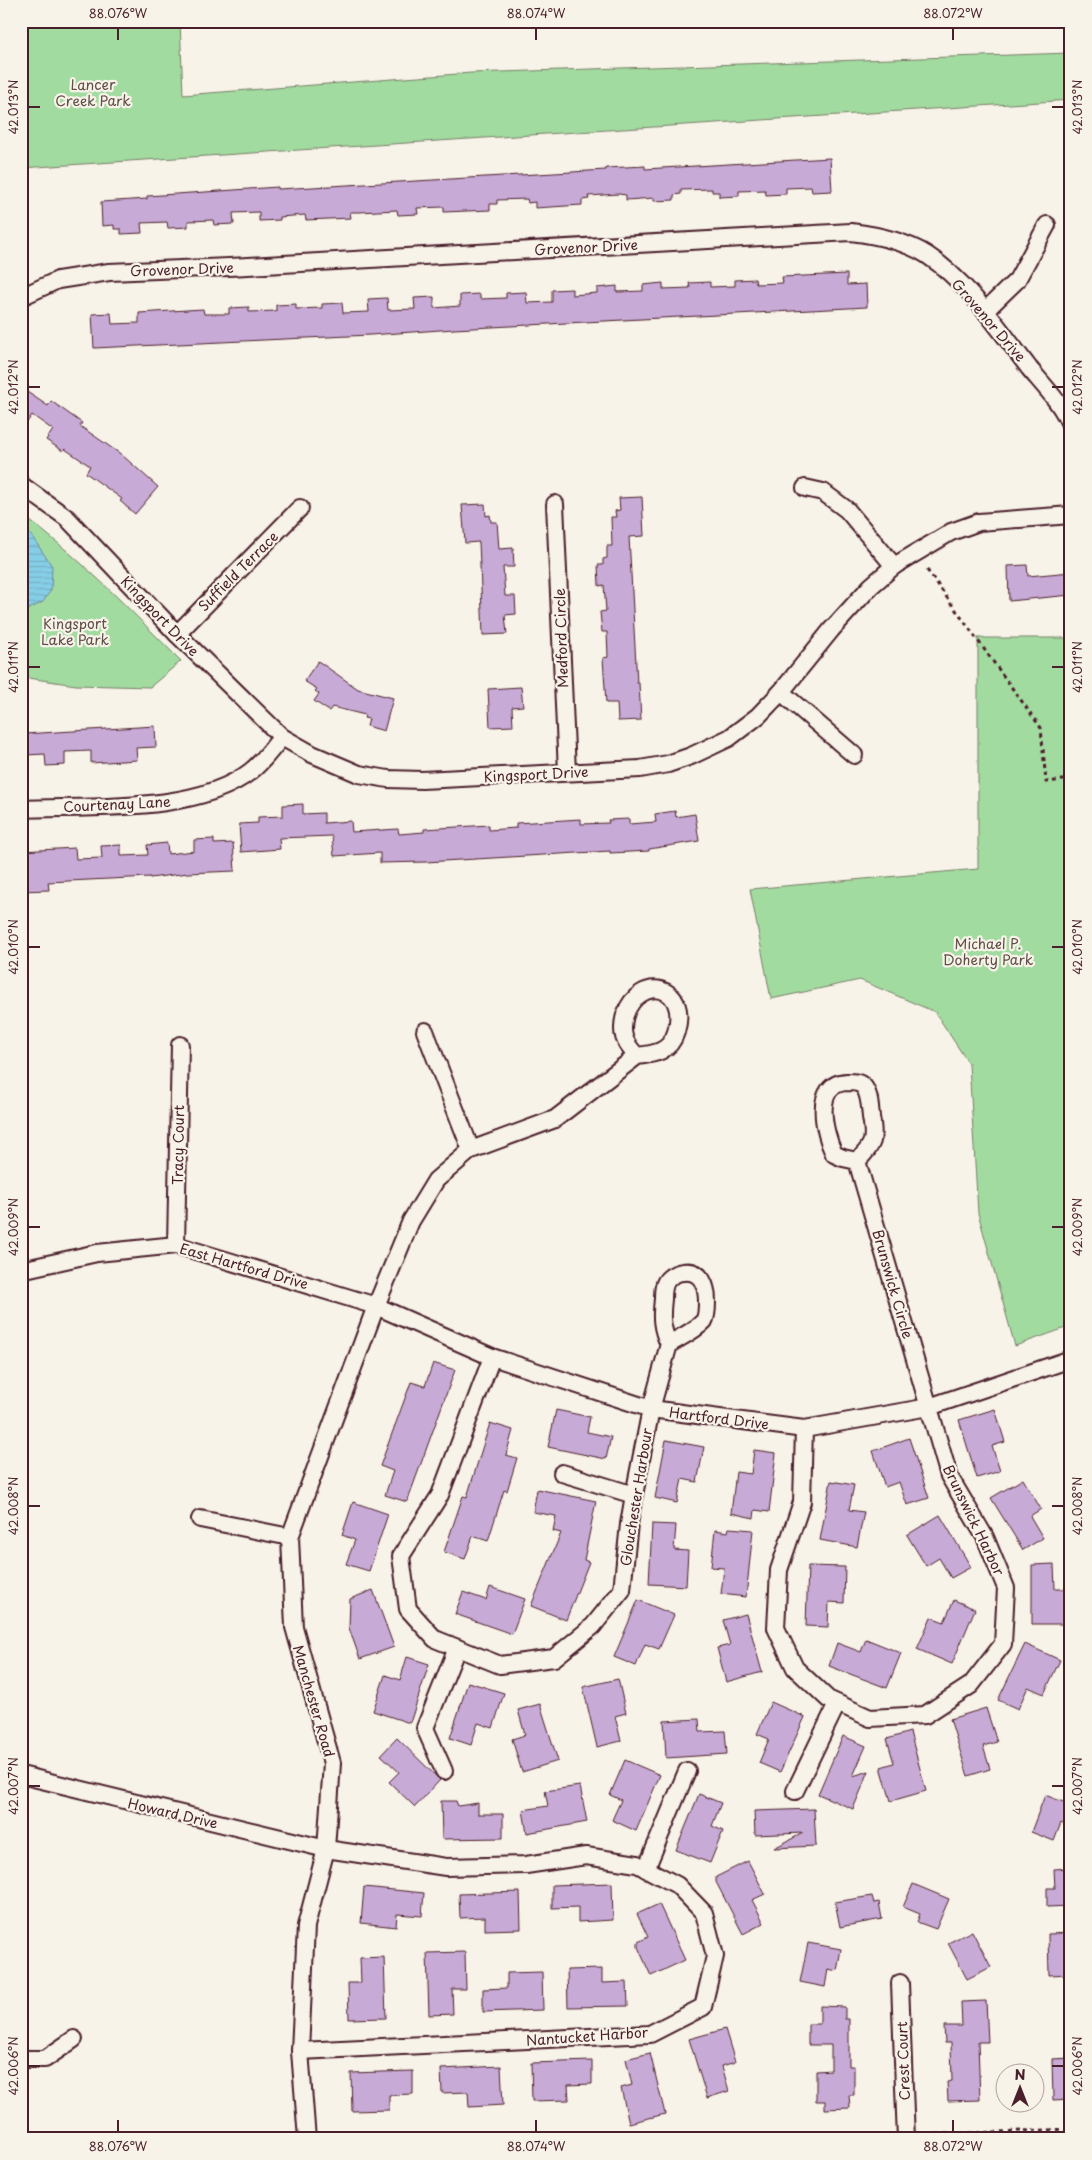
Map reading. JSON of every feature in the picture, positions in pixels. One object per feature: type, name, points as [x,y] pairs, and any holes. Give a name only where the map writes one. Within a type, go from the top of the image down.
[{"type":"street","points":[[985,311],[1017,280],[1047,226]]},
{"type":"street","name":"Grovenor Drive","points":[[21,297],[58,280],[108,272],[229,268],[851,232],[884,238],[925,254],[940,265],[969,292],[985,311],[1057,402],[1071,427]]},
{"type":"street","name":"Kingsport Drive","points":[[21,485],[67,518],[177,634],[282,737],[312,754],[359,774],[422,780],[640,769],[668,764],[691,756],[729,738],[758,716],[782,692],[832,629],[871,586],[894,566],[951,532],[979,522],[1071,515]]},
{"type":"street","points":[[805,488],[823,492],[847,510],[894,566]]},
{"type":"street","name":"Medford Circle","points":[[555,504],[567,772]]},
{"type":"street","name":"Suffield Terrace","points":[[177,634],[300,508]]},
{"type":"street","points":[[782,692],[854,755]]},
{"type":"street","name":"Courtenay Lane","points":[[21,809],[156,804],[201,796],[229,785],[252,771],[282,737]]},
{"type":"street","points":[[425,1031],[471,1150]]},
{"type":"street","name":"Tracy Court","points":[[176,1245],[180,1045]]},
{"type":"street","name":"Manchester Road","points":[[307,2139],[300,2050],[306,1926],[326,1849],[332,1763],[294,1626],[290,1537],[376,1306],[411,1221],[436,1180],[471,1150],[555,1118],[637,1056]]},
{"type":"street","points":[[839,1082],[855,1082],[863,1085],[867,1092],[874,1135],[872,1144],[858,1160],[843,1158],[834,1154],[829,1144],[823,1105],[825,1096],[831,1086],[839,1082]]},
{"type":"street","name":"Brunswick Circle","points":[[858,1160],[929,1407]]},
{"type":"street","name":"East Hartford Drive","points":[[21,1270],[97,1254],[176,1245],[376,1306]]},
{"type":"street","name":"Hartford Drive","points":[[376,1306],[492,1357],[651,1409],[804,1429],[929,1407],[1071,1360]]},
{"type":"street","name":"Glouchester Harbour","points":[[492,1357],[440,1495],[401,1556],[408,1609],[435,1639],[500,1665],[554,1658],[593,1626],[622,1590],[634,1495],[651,1409],[669,1344]]},
{"type":"street","name":"Brunswick Harbor","points":[[804,1429],[802,1502],[779,1570],[776,1628],[795,1668],[828,1699],[870,1718],[925,1715],[971,1685],[1003,1644],[1006,1588],[985,1537],[949,1476],[929,1407]]},
{"type":"street","points":[[562,1474],[634,1495]]},
{"type":"street","points":[[200,1518],[290,1537]]},
{"type":"street","points":[[444,1771],[425,1728],[457,1648]]},
{"type":"street","points":[[795,1791],[837,1704]]},
{"type":"street","points":[[646,1869],[687,1771]]},
{"type":"street","name":"Howard Drive","points":[[22,1777],[326,1849]]},
{"type":"street","name":"Nantucket Harbor","points":[[300,2050],[650,2034],[703,2008],[715,1956],[704,1913],[677,1885],[637,1864],[586,1856],[526,1865],[446,1867],[326,1849]]},
{"type":"street","name":"Crest Court","points":[[900,1982],[906,2137]]},
{"type":"street","points":[[21,2059],[45,2059],[74,2039]]},
{"type":"path","points":[[21,49],[24,21]]},
{"type":"path","points":[[927,570],[1041,728],[1046,782],[1071,779]]},
{"type":"path","points":[[853,2139],[1071,2129]]},
{"type":"green space","name":"Lancer Creek Park","points":[[21,21],[180,21],[183,95],[471,73],[1071,53],[1071,100],[21,168]]},
{"type":"green space","name":"Kingsport Lake Park","points":[[21,514],[84,566],[124,603],[181,661],[150,687],[76,685],[21,677]]},
{"type":"green space","name":"Michael P. Doherty Park","points":[[978,638],[1071,638],[1071,1326],[1015,1346],[978,1213],[969,1064],[935,1012],[860,980],[771,999],[750,889],[978,869]]},
{"type":"water","points":[[21,527],[31,535],[52,566],[51,590],[43,602],[21,613]]},
{"type":"building","points":[[830,158],[832,191],[812,192],[811,187],[786,188],[786,194],[766,195],[765,190],[739,191],[739,196],[719,197],[719,192],[712,192],[712,189],[681,190],[681,194],[674,195],[674,200],[654,201],[654,198],[626,200],[626,195],[619,194],[588,196],[589,199],[582,200],[582,205],[535,208],[535,202],[528,203],[527,199],[497,200],[497,204],[490,204],[490,210],[444,212],[444,207],[417,208],[418,214],[398,215],[397,210],[350,212],[351,218],[306,220],[305,215],[280,217],[280,220],[259,221],[259,212],[233,213],[234,224],[214,225],[213,220],[188,221],[188,227],[168,228],[167,222],[141,223],[142,233],[121,234],[121,229],[114,229],[114,225],[102,226],[101,202],[147,199],[147,196],[278,187],[278,189],[606,170],[606,168],[645,166],[645,169]]},
{"type":"building","points":[[847,274],[847,285],[866,284],[867,307],[370,335],[94,348],[92,314],[111,313],[112,324],[139,323],[139,313],[203,309],[204,314],[229,314],[229,308],[249,307],[249,312],[276,311],[276,305],[296,304],[296,309],[322,308],[322,304],[342,303],[343,313],[369,312],[368,299],[387,298],[388,310],[415,309],[414,298],[434,297],[434,308],[460,306],[460,295],[480,294],[480,299],[506,298],[506,293],[526,292],[527,303],[552,302],[552,290],[572,289],[572,295],[597,293],[597,288],[617,286],[617,292],[643,291],[643,285],[663,283],[663,289],[690,288],[689,283],[710,282],[710,287],[735,286],[735,280],[755,279],[756,284],[783,283],[782,277]]},
{"type":"building","points":[[21,388],[48,406],[51,401],[82,423],[80,426],[122,455],[158,487],[135,514],[120,501],[122,499],[86,473],[90,466],[65,449],[63,451],[46,440],[53,430],[32,415],[21,431]]},
{"type":"building","points":[[642,497],[644,536],[629,537],[637,683],[639,683],[641,720],[618,721],[617,703],[606,703],[603,658],[608,657],[607,632],[602,632],[600,612],[606,611],[604,585],[599,586],[598,565],[603,565],[603,559],[607,558],[607,546],[612,546],[611,517],[616,517],[615,511],[620,510],[619,498]]},
{"type":"building","points":[[485,504],[486,516],[490,515],[491,522],[497,522],[499,549],[513,548],[514,567],[503,567],[505,596],[515,596],[516,614],[505,615],[507,634],[483,635],[479,542],[465,543],[462,505]]},
{"type":"building","points":[[1027,565],[1028,576],[1071,572],[1071,595],[1009,601],[1008,566]]},
{"type":"building","points":[[318,661],[358,689],[393,698],[384,731],[367,726],[369,719],[364,718],[365,715],[332,707],[329,711],[314,701],[319,694],[315,691],[317,689],[304,681]]},
{"type":"building","points":[[521,687],[523,706],[512,707],[513,726],[490,727],[488,689]]},
{"type":"building","points":[[155,726],[156,747],[136,748],[137,760],[91,763],[91,751],[65,752],[65,765],[46,766],[45,754],[26,755],[24,734]]},
{"type":"building","points":[[303,804],[303,814],[324,813],[324,823],[351,821],[352,832],[398,829],[399,834],[424,832],[424,829],[489,825],[489,830],[516,828],[516,823],[581,819],[581,824],[609,823],[608,820],[629,819],[629,824],[656,822],[655,814],[675,811],[676,817],[695,814],[699,841],[649,849],[649,851],[610,853],[610,851],[426,862],[380,863],[380,853],[334,856],[332,836],[279,838],[280,849],[241,852],[239,824],[258,823],[258,817],[283,816],[283,805]]},
{"type":"building","points":[[214,839],[214,844],[233,843],[235,871],[188,873],[150,878],[48,882],[49,890],[21,891],[21,851],[75,848],[76,859],[102,858],[101,846],[121,845],[121,856],[148,855],[147,845],[167,843],[168,854],[194,851],[194,840]]},
{"type":"building","points":[[433,1363],[455,1370],[407,1502],[385,1495],[393,1471],[380,1466],[411,1382],[425,1386]]},
{"type":"building","points":[[995,1409],[1005,1442],[992,1446],[1000,1471],[977,1478],[959,1420]]},
{"type":"building","points":[[556,1410],[590,1417],[587,1432],[611,1437],[606,1459],[548,1447]]},
{"type":"building","points":[[490,1423],[513,1430],[506,1455],[517,1458],[507,1491],[504,1490],[488,1541],[473,1536],[465,1559],[444,1552],[463,1496],[467,1497]]},
{"type":"building","points":[[909,1438],[929,1498],[907,1505],[899,1482],[885,1487],[873,1451]]},
{"type":"building","points":[[666,1440],[704,1447],[697,1482],[682,1479],[677,1503],[655,1498]]},
{"type":"building","points":[[754,1450],[776,1453],[769,1512],[755,1510],[754,1518],[731,1513],[736,1472],[751,1474]]},
{"type":"building","points":[[1023,1479],[1041,1509],[1030,1516],[1043,1538],[1023,1550],[991,1498]]},
{"type":"building","points":[[831,1481],[854,1485],[849,1510],[864,1512],[857,1547],[820,1540]]},
{"type":"building","points":[[537,1489],[596,1501],[584,1560],[589,1562],[566,1620],[531,1606],[561,1533],[553,1531],[556,1516],[533,1512]]},
{"type":"building","points":[[353,1502],[388,1514],[369,1571],[346,1564],[355,1540],[342,1535]]},
{"type":"building","points":[[940,1515],[971,1567],[951,1578],[939,1558],[926,1566],[907,1535]]},
{"type":"building","points":[[652,1524],[676,1525],[674,1550],[688,1551],[686,1586],[649,1584]]},
{"type":"building","points":[[729,1528],[753,1530],[746,1597],[721,1594],[724,1568],[711,1567],[715,1530],[728,1532]]},
{"type":"building","points":[[1054,1564],[1055,1589],[1070,1589],[1070,1624],[1032,1624],[1032,1565]]},
{"type":"building","points":[[808,1566],[845,1567],[844,1603],[829,1602],[828,1627],[806,1626]]},
{"type":"building","points":[[490,1587],[525,1599],[512,1634],[455,1614],[463,1592],[486,1600]]},
{"type":"building","points":[[373,1590],[394,1647],[360,1659],[349,1628],[350,1599]]},
{"type":"building","points":[[638,1600],[674,1615],[659,1649],[645,1644],[636,1666],[614,1657]]},
{"type":"building","points":[[954,1600],[975,1609],[952,1664],[917,1649],[931,1617],[944,1622]]},
{"type":"building","points":[[746,1614],[762,1672],[726,1682],[717,1648],[730,1645],[723,1620]]},
{"type":"building","points":[[866,1639],[901,1653],[887,1688],[829,1666],[837,1643],[861,1652]]},
{"type":"building","points":[[1025,1644],[1060,1660],[1044,1694],[1028,1687],[1018,1709],[998,1700]]},
{"type":"building","points":[[407,1657],[429,1664],[410,1723],[373,1711],[385,1675],[400,1680]]},
{"type":"building","points":[[618,1679],[626,1713],[615,1716],[621,1741],[597,1747],[583,1687]]},
{"type":"building","points":[[468,1682],[504,1693],[493,1728],[478,1723],[471,1745],[450,1738]]},
{"type":"building","points":[[771,1702],[805,1717],[780,1772],[759,1763],[769,1739],[757,1734]]},
{"type":"building","points":[[540,1704],[558,1761],[522,1772],[512,1739],[525,1735],[518,1710]]},
{"type":"building","points":[[986,1708],[997,1742],[983,1746],[990,1769],[968,1776],[950,1719]]},
{"type":"building","points":[[699,1719],[700,1732],[725,1731],[727,1754],[666,1758],[664,1721]]},
{"type":"building","points":[[910,1732],[926,1791],[891,1801],[881,1767],[894,1763],[887,1739]]},
{"type":"building","points":[[843,1736],[866,1746],[853,1776],[869,1771],[853,1809],[818,1794]]},
{"type":"building","points":[[397,1738],[440,1780],[415,1807],[389,1782],[399,1772],[381,1755]]},
{"type":"building","points":[[625,1760],[660,1775],[636,1831],[612,1820],[621,1800],[610,1795]]},
{"type":"building","points":[[580,1786],[587,1822],[527,1833],[523,1810],[548,1806],[545,1791]]},
{"type":"building","points":[[699,1794],[721,1803],[712,1826],[723,1831],[710,1863],[676,1850]]},
{"type":"building","points":[[1045,1795],[1071,1805],[1071,1827],[1061,1823],[1054,1841],[1031,1832]]},
{"type":"building","points":[[441,1801],[456,1801],[458,1806],[478,1803],[478,1814],[503,1814],[503,1838],[442,1839]]},
{"type":"building","points":[[814,1809],[816,1846],[774,1848],[803,1833],[755,1835],[754,1811]]},
{"type":"building","points":[[748,1861],[765,1894],[752,1900],[764,1923],[743,1934],[716,1882],[716,1877]]},
{"type":"building","points":[[1071,1868],[1071,1906],[1047,1907],[1047,1888],[1055,1888],[1054,1869]]},
{"type":"building","points":[[612,1883],[613,1920],[578,1922],[578,1907],[552,1908],[552,1885]]},
{"type":"building","points":[[913,1884],[949,1899],[936,1929],[917,1922],[920,1914],[903,1907]]},
{"type":"building","points":[[364,1887],[424,1893],[422,1916],[397,1914],[396,1927],[361,1923]]},
{"type":"building","points":[[520,1892],[521,1929],[485,1930],[485,1917],[460,1918],[459,1894]]},
{"type":"building","points":[[872,1896],[874,1903],[879,1902],[882,1919],[840,1927],[835,1902]]},
{"type":"building","points":[[659,1904],[685,1960],[651,1976],[638,1947],[638,1942],[648,1937],[637,1914]]},
{"type":"building","points":[[972,1931],[991,1967],[967,1979],[948,1943]]},
{"type":"building","points":[[1071,1933],[1071,1974],[1049,1975],[1048,1934]]},
{"type":"building","points":[[808,1943],[841,1949],[837,1971],[828,1969],[825,1987],[800,1982]]},
{"type":"building","points":[[465,1952],[466,1989],[452,1989],[453,2014],[429,2015],[427,1953]]},
{"type":"building","points":[[384,1957],[386,2018],[349,2019],[348,1983],[361,1983],[360,1958]]},
{"type":"building","points":[[602,1969],[602,1983],[627,1982],[628,2006],[568,2007],[567,1970]]},
{"type":"building","points":[[542,1972],[543,2010],[483,2012],[483,1989],[507,1988],[507,1973]]},
{"type":"building","points":[[986,2001],[988,2042],[978,2042],[980,2100],[948,2101],[947,2082],[952,2081],[951,2043],[945,2043],[944,2026],[962,2026],[961,2002]]},
{"type":"building","points":[[820,2006],[845,2007],[845,2019],[849,2019],[849,2066],[854,2066],[854,2095],[849,2095],[850,2108],[825,2109],[825,2101],[816,2101],[816,2071],[831,2070],[831,2045],[808,2045],[808,2024],[820,2024]]},
{"type":"building","points":[[725,2029],[735,2062],[722,2066],[729,2091],[707,2098],[689,2039]]},
{"type":"building","points":[[650,2053],[665,2114],[629,2123],[621,2088],[632,2085],[626,2059]]},
{"type":"building","points":[[1071,2058],[1071,2099],[1053,2100],[1052,2059]]},
{"type":"building","points":[[592,2061],[592,2084],[568,2085],[569,2100],[532,2101],[531,2063]]},
{"type":"building","points":[[501,2066],[503,2105],[469,2107],[468,2092],[442,2093],[441,2069]]},
{"type":"building","points":[[413,2071],[413,2094],[389,2095],[389,2110],[352,2111],[351,2073]]}]
